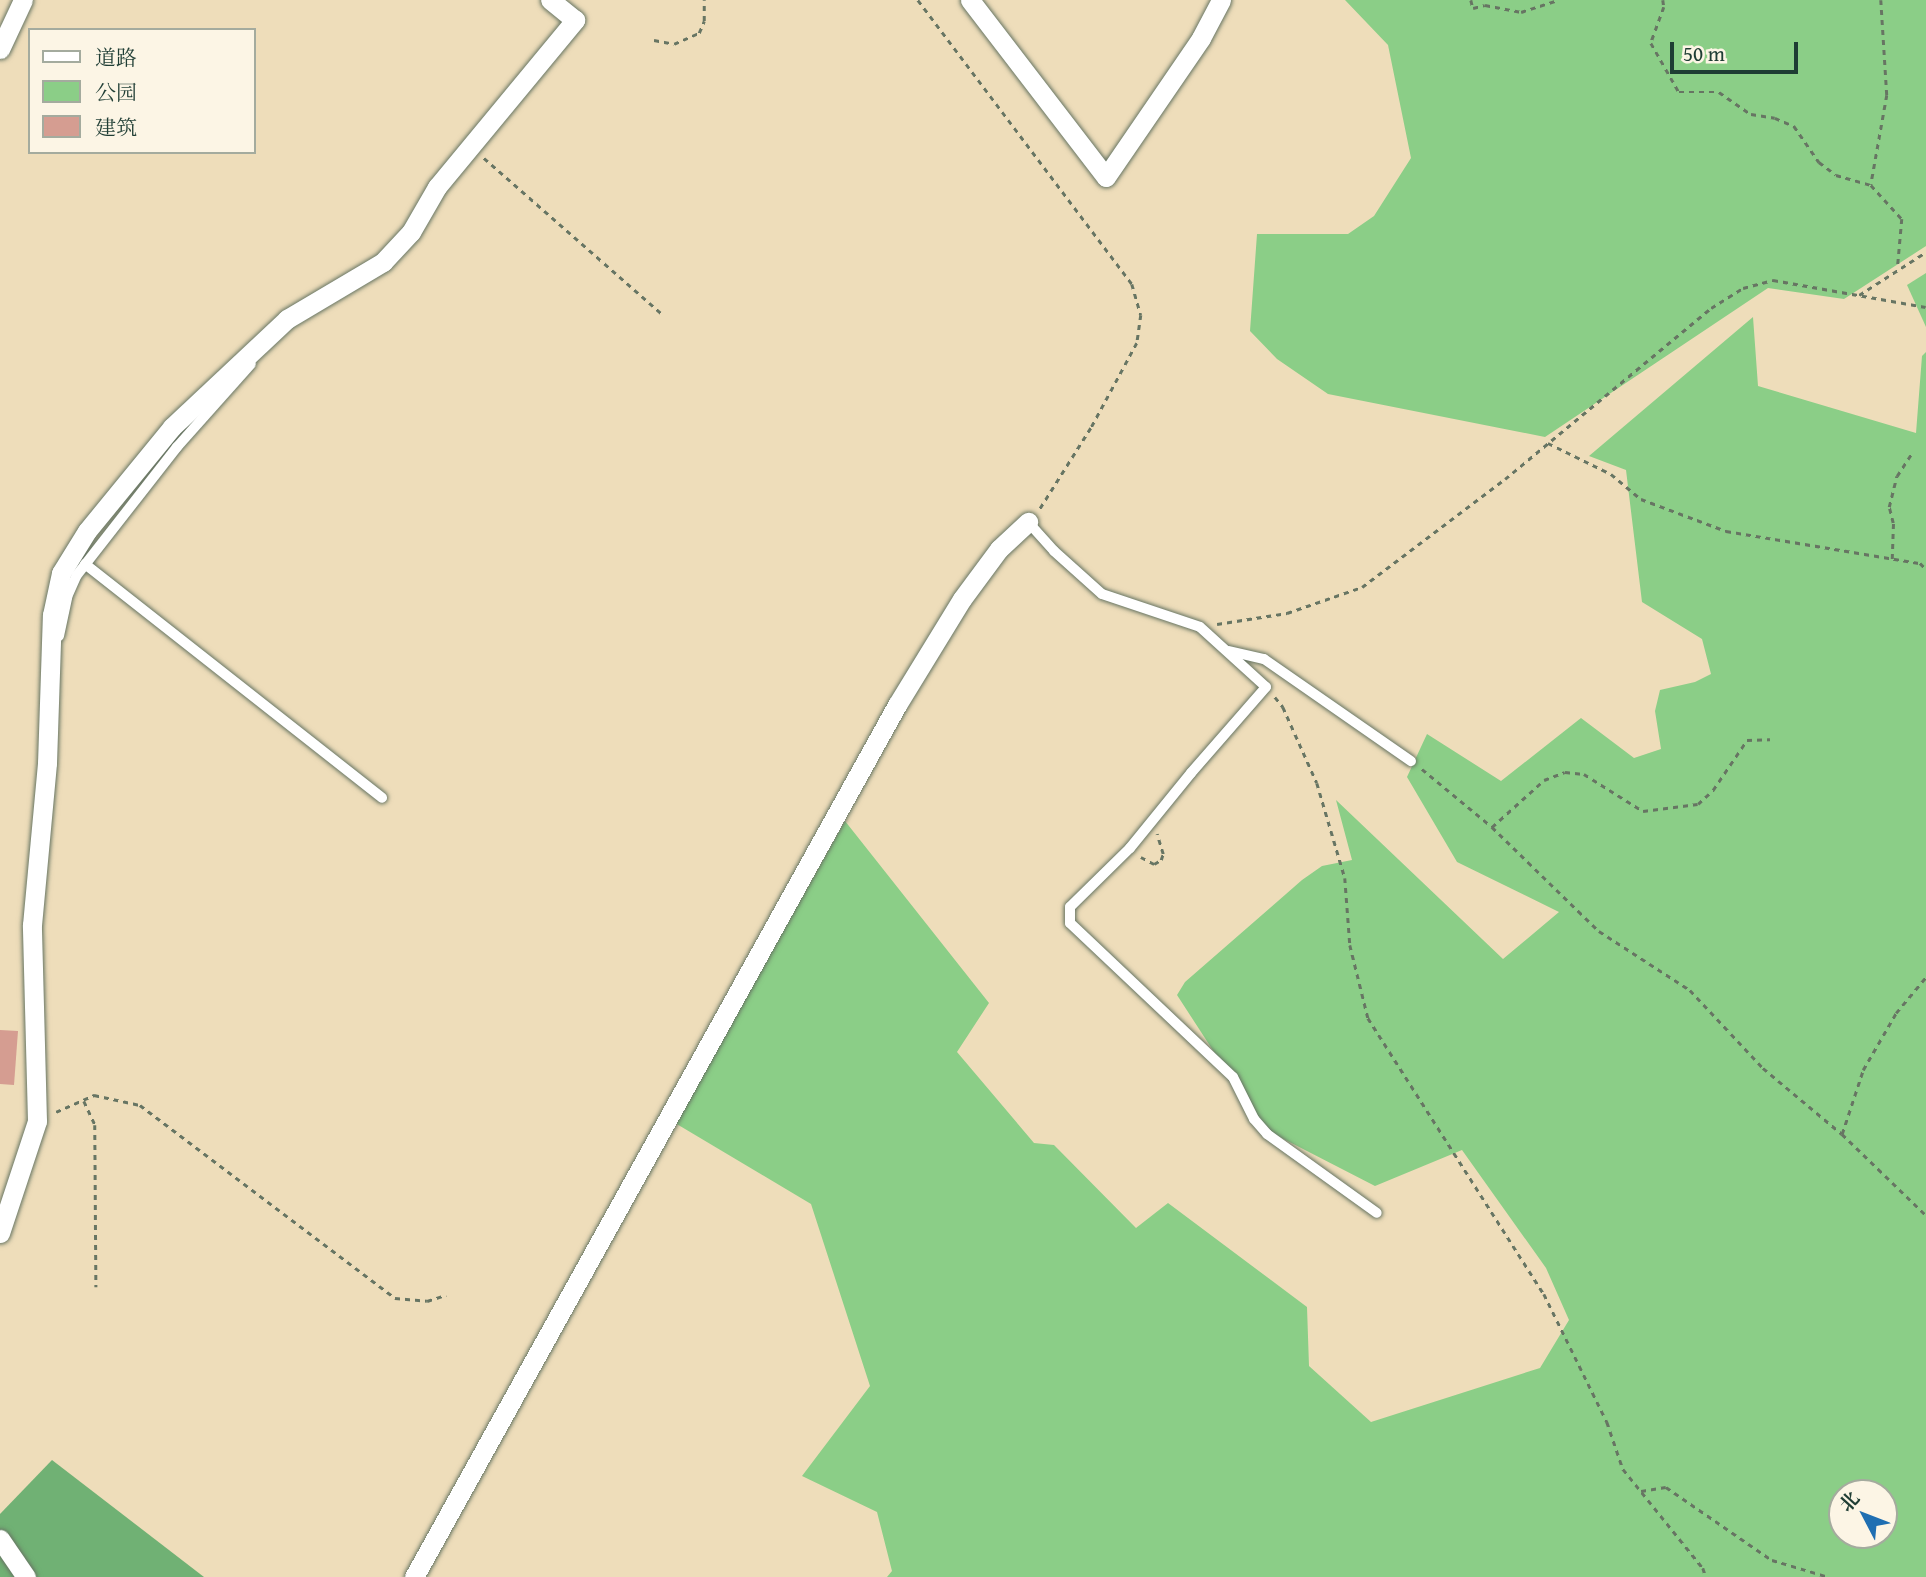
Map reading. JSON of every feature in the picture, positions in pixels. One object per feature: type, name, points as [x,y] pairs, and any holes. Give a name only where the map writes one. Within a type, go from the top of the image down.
[{"type":"street","points":[[0,50],[23,0]]},
{"type":"street","points":[[0,1233],[37,1121],[32,925],[47,763],[52,615],[61,573],[86,531],[172,427],[287,318],[383,262],[411,232],[437,187],[575,20],[550,0]]},
{"type":"street","points":[[970,0],[1106,177],[1201,38],[1221,0]]},
{"type":"street","points":[[414,1577],[897,705],[962,599],[999,550],[1028,522]]},
{"type":"street","points":[[0,1539],[26,1577]]},
{"type":"lane","points":[[50,678],[67,597],[85,564],[177,447],[231,389],[269,336]]},
{"type":"lane","points":[[1028,522],[1102,594],[1200,627],[1266,687],[1130,848],[1070,907],[1070,923],[1233,1077],[1254,1119],[1267,1134],[1377,1213]]},
{"type":"lane","points":[[85,564],[382,798]]},
{"type":"lane","points":[[1229,651],[1264,659],[1411,761]]},
{"type":"path","points":[[654,40],[674,44],[699,33],[704,21],[704,0]]},
{"type":"path","points":[[918,0],[1132,284],[1142,315],[1137,342],[1091,428],[1028,522]]},
{"type":"path","points":[[1471,0],[1473,8],[1485,5],[1521,12],[1557,0]]},
{"type":"path","points":[[1663,0],[1664,7],[1651,43],[1679,92],[1718,92],[1751,114],[1775,118],[1794,126],[1819,162],[1836,175],[1871,185],[1902,219],[1898,264]]},
{"type":"path","points":[[1871,185],[1887,95],[1881,0]]},
{"type":"path","points":[[471,146],[662,314]]},
{"type":"path","points":[[1859,295],[1926,252]]},
{"type":"path","points":[[1200,627],[1287,613],[1362,587],[1548,443],[1710,308],[1743,288],[1773,280],[1926,307]]},
{"type":"path","points":[[1548,443],[1611,474],[1641,499],[1727,530],[1920,563],[1926,569]]},
{"type":"path","points":[[1892,559],[1893,523],[1889,507],[1897,476],[1912,453]]},
{"type":"path","points":[[1266,687],[1283,707],[1317,783],[1345,878],[1349,944],[1368,1018],[1545,1294],[1607,1422],[1623,1469],[1703,1568],[1706,1577]]},
{"type":"path","points":[[1492,827],[1544,780],[1565,772],[1584,774],[1643,811],[1698,804],[1713,790],[1747,740],[1770,739]]},
{"type":"path","points":[[1411,761],[1492,827],[1599,931],[1690,990],[1763,1068],[1842,1135],[1926,1215]]},
{"type":"path","points":[[1130,848],[1154,864],[1160,860],[1163,854],[1152,819]]},
{"type":"path","points":[[1842,1135],[1863,1070],[1896,1013],[1926,976]]},
{"type":"path","points":[[37,1121],[94,1095],[140,1105],[395,1298],[427,1301],[446,1295]]},
{"type":"path","points":[[83,1100],[95,1125],[96,1287]]},
{"type":"path","points":[[1639,1491],[1666,1486],[1772,1560],[1829,1577]]},
{"type":"green space","points":[[1345,0],[1926,0],[1926,246],[1844,299],[1768,288],[1545,437],[1328,394],[1277,359],[1250,331],[1257,234],[1348,234],[1374,216],[1411,158],[1388,45]]},
{"type":"green space","points":[[1926,273],[1926,327],[1907,285]]},
{"type":"green space","points":[[1753,317],[1758,386],[1916,433],[1922,356],[1926,352],[1926,1577],[887,1577],[892,1571],[877,1512],[802,1476],[870,1386],[811,1204],[675,1123],[845,821],[989,1003],[957,1052],[1034,1143],[1054,1145],[1136,1228],[1168,1203],[1307,1307],[1309,1366],[1371,1422],[1540,1368],[1569,1320],[1546,1268],[1462,1150],[1375,1186],[1264,1129],[1177,995],[1185,982],[1302,880],[1322,866],[1352,860],[1336,800],[1503,959],[1559,912],[1457,862],[1407,777],[1427,734],[1501,781],[1581,718],[1634,758],[1661,749],[1655,711],[1660,690],[1695,682],[1711,674],[1702,639],[1642,602],[1626,470],[1589,456]]},
{"type":"green space","points":[[52,1460],[204,1577],[0,1577],[0,1514]]},
{"type":"building","points":[[0,1030],[18,1031],[14,1085],[0,1084]]}]
